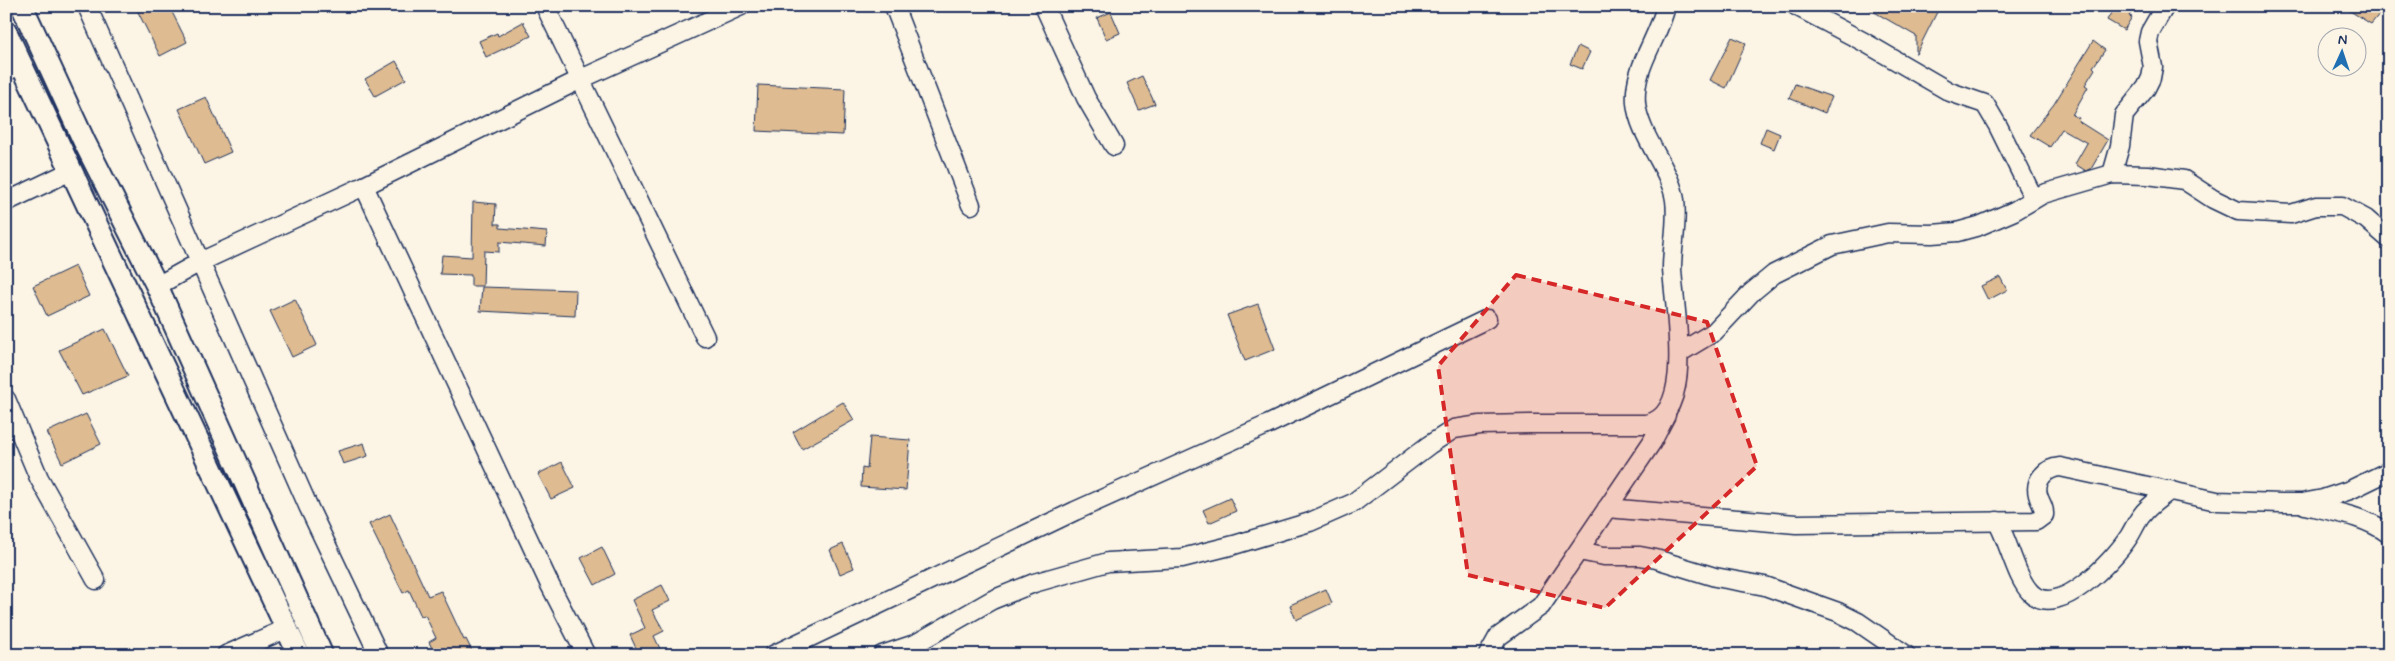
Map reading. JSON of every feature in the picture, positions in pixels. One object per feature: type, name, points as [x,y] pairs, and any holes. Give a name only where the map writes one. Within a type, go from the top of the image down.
[{"type":"main road","points":[[22,6],[84,141],[158,286],[322,655]]},
{"type":"main road","points":[[6,32],[14,68],[71,171],[288,628],[299,655]]},
{"type":"street","points":[[87,6],[309,508],[379,655]]},
{"type":"street","points":[[545,6],[705,337]]},
{"type":"street","points":[[158,286],[200,262],[364,186],[581,79],[741,6]]},
{"type":"street","points":[[894,6],[971,205]]},
{"type":"street","points":[[1044,6],[1086,98],[1114,146]]},
{"type":"street","points":[[1488,655],[1498,637],[1541,606],[1652,442],[1671,404],[1679,353],[1672,268],[1675,200],[1639,119],[1636,104],[1638,72],[1652,46],[1666,6]]},
{"type":"street","points":[[1796,6],[1864,42],[1950,92],[1985,104],[2034,199]]},
{"type":"street","points":[[2112,174],[2120,146],[2124,114],[2146,88],[2151,78],[2153,67],[2148,41],[2150,32],[2165,6]]},
{"type":"street","points":[[6,202],[71,171]]},
{"type":"street","points":[[1679,353],[1714,332],[1752,293],[1774,274],[1832,245],[1888,233],[1932,234],[1957,232],[1979,226],[2043,194],[2112,174],[2148,175],[2184,180],[2213,199],[2238,211],[2291,214],[2316,206],[2342,206],[2366,219],[2389,239]]},
{"type":"street","points":[[364,186],[550,585],[586,655]]},
{"type":"street","points":[[773,655],[1074,511],[1269,424],[1487,319]]},
{"type":"street","points":[[6,399],[39,478],[96,580]]},
{"type":"street","points":[[882,655],[915,644],[992,600],[1034,583],[1108,562],[1182,558],[1310,522],[1353,503],[1429,445],[1454,429],[1480,425],[1646,424],[1656,421],[1671,404]]},
{"type":"street","points":[[1607,508],[1796,524],[2040,519],[2044,510],[2037,487],[2045,472],[2051,468],[2070,467],[2100,476],[2217,501],[2295,502],[2323,499],[2350,490],[2389,471]]},
{"type":"street","points":[[1996,521],[2006,536],[2027,587],[2032,594],[2050,599],[2075,591],[2096,575],[2129,538],[2142,514],[2170,490]]},
{"type":"street","points":[[2295,502],[2362,519],[2378,526],[2389,534]]},
{"type":"street","points":[[1579,551],[1604,556],[1640,556],[1656,559],[1715,577],[1765,586],[1838,612],[1858,622],[1906,655]]},
{"type":"street","points":[[226,655],[288,628]]},
{"type":"highlighted area","points":[[1516,275],[1707,322],[1757,466],[1605,608],[1468,575],[1438,366]]},
{"type":"building","points":[[135,6],[169,6],[187,42],[160,56]]},
{"type":"building","points":[[1864,6],[1931,6],[1938,10],[1916,54],[1916,36]]},
{"type":"building","points":[[2115,6],[2136,6],[2129,16],[2132,17],[2124,30],[2107,20]]},
{"type":"building","points":[[2342,6],[2386,6],[2371,24]]},
{"type":"building","points":[[1111,12],[1120,33],[1106,39],[1097,18]]},
{"type":"building","points":[[523,22],[531,36],[486,57],[479,41],[497,33],[498,36]]},
{"type":"building","points":[[1732,37],[1746,43],[1726,88],[1710,80]]},
{"type":"building","points":[[2093,41],[2105,50],[2093,67],[2095,69],[2085,85],[2088,87],[2072,115],[2079,118],[2078,121],[2108,140],[2091,169],[2086,171],[2075,164],[2087,143],[2062,129],[2050,147],[2030,135],[2054,104]]},
{"type":"building","points":[[1578,46],[1590,52],[1582,69],[1570,64]]},
{"type":"building","points":[[396,61],[406,79],[375,96],[365,79]]},
{"type":"building","points":[[1142,76],[1155,104],[1139,110],[1127,83]]},
{"type":"building","points":[[1795,84],[1832,97],[1825,113],[1789,98]]},
{"type":"building","points":[[758,85],[845,89],[843,135],[756,131]]},
{"type":"building","points":[[206,97],[231,152],[204,164],[179,109]]},
{"type":"building","points":[[1766,128],[1780,134],[1774,149],[1760,143]]},
{"type":"building","points":[[473,202],[496,204],[495,224],[500,224],[500,228],[547,232],[546,246],[499,242],[499,252],[484,251],[483,286],[471,286],[471,275],[440,274],[442,255],[472,257]]},
{"type":"building","points":[[75,266],[89,296],[47,316],[33,286]]},
{"type":"building","points":[[2000,277],[2007,290],[1988,300],[1981,286]]},
{"type":"building","points":[[482,287],[576,290],[575,316],[480,311]]},
{"type":"building","points":[[295,299],[317,345],[292,357],[270,311]]},
{"type":"building","points":[[1258,304],[1275,349],[1245,361],[1227,315]]},
{"type":"building","points":[[105,329],[128,376],[82,395],[59,350]]},
{"type":"building","points":[[843,402],[854,420],[802,449],[793,432]]},
{"type":"building","points":[[86,414],[101,444],[62,463],[47,432]]},
{"type":"building","points":[[870,437],[910,440],[906,490],[861,487],[862,468],[867,469]]},
{"type":"building","points":[[364,443],[368,456],[343,464],[338,451]]},
{"type":"building","points":[[562,462],[575,488],[551,499],[538,474]]},
{"type":"building","points":[[1230,498],[1236,511],[1209,523],[1203,510]]},
{"type":"building","points":[[390,514],[428,596],[441,591],[464,640],[466,639],[474,655],[435,655],[429,642],[436,638],[425,615],[421,616],[409,590],[403,593],[369,524]]},
{"type":"building","points":[[843,544],[854,568],[840,574],[830,550]]},
{"type":"building","points":[[602,547],[615,574],[595,585],[581,558]]},
{"type":"building","points":[[662,585],[670,601],[652,610],[664,631],[654,636],[663,655],[639,655],[630,635],[645,628],[632,600]]},
{"type":"building","points":[[1326,589],[1332,603],[1296,620],[1290,605]]}]
